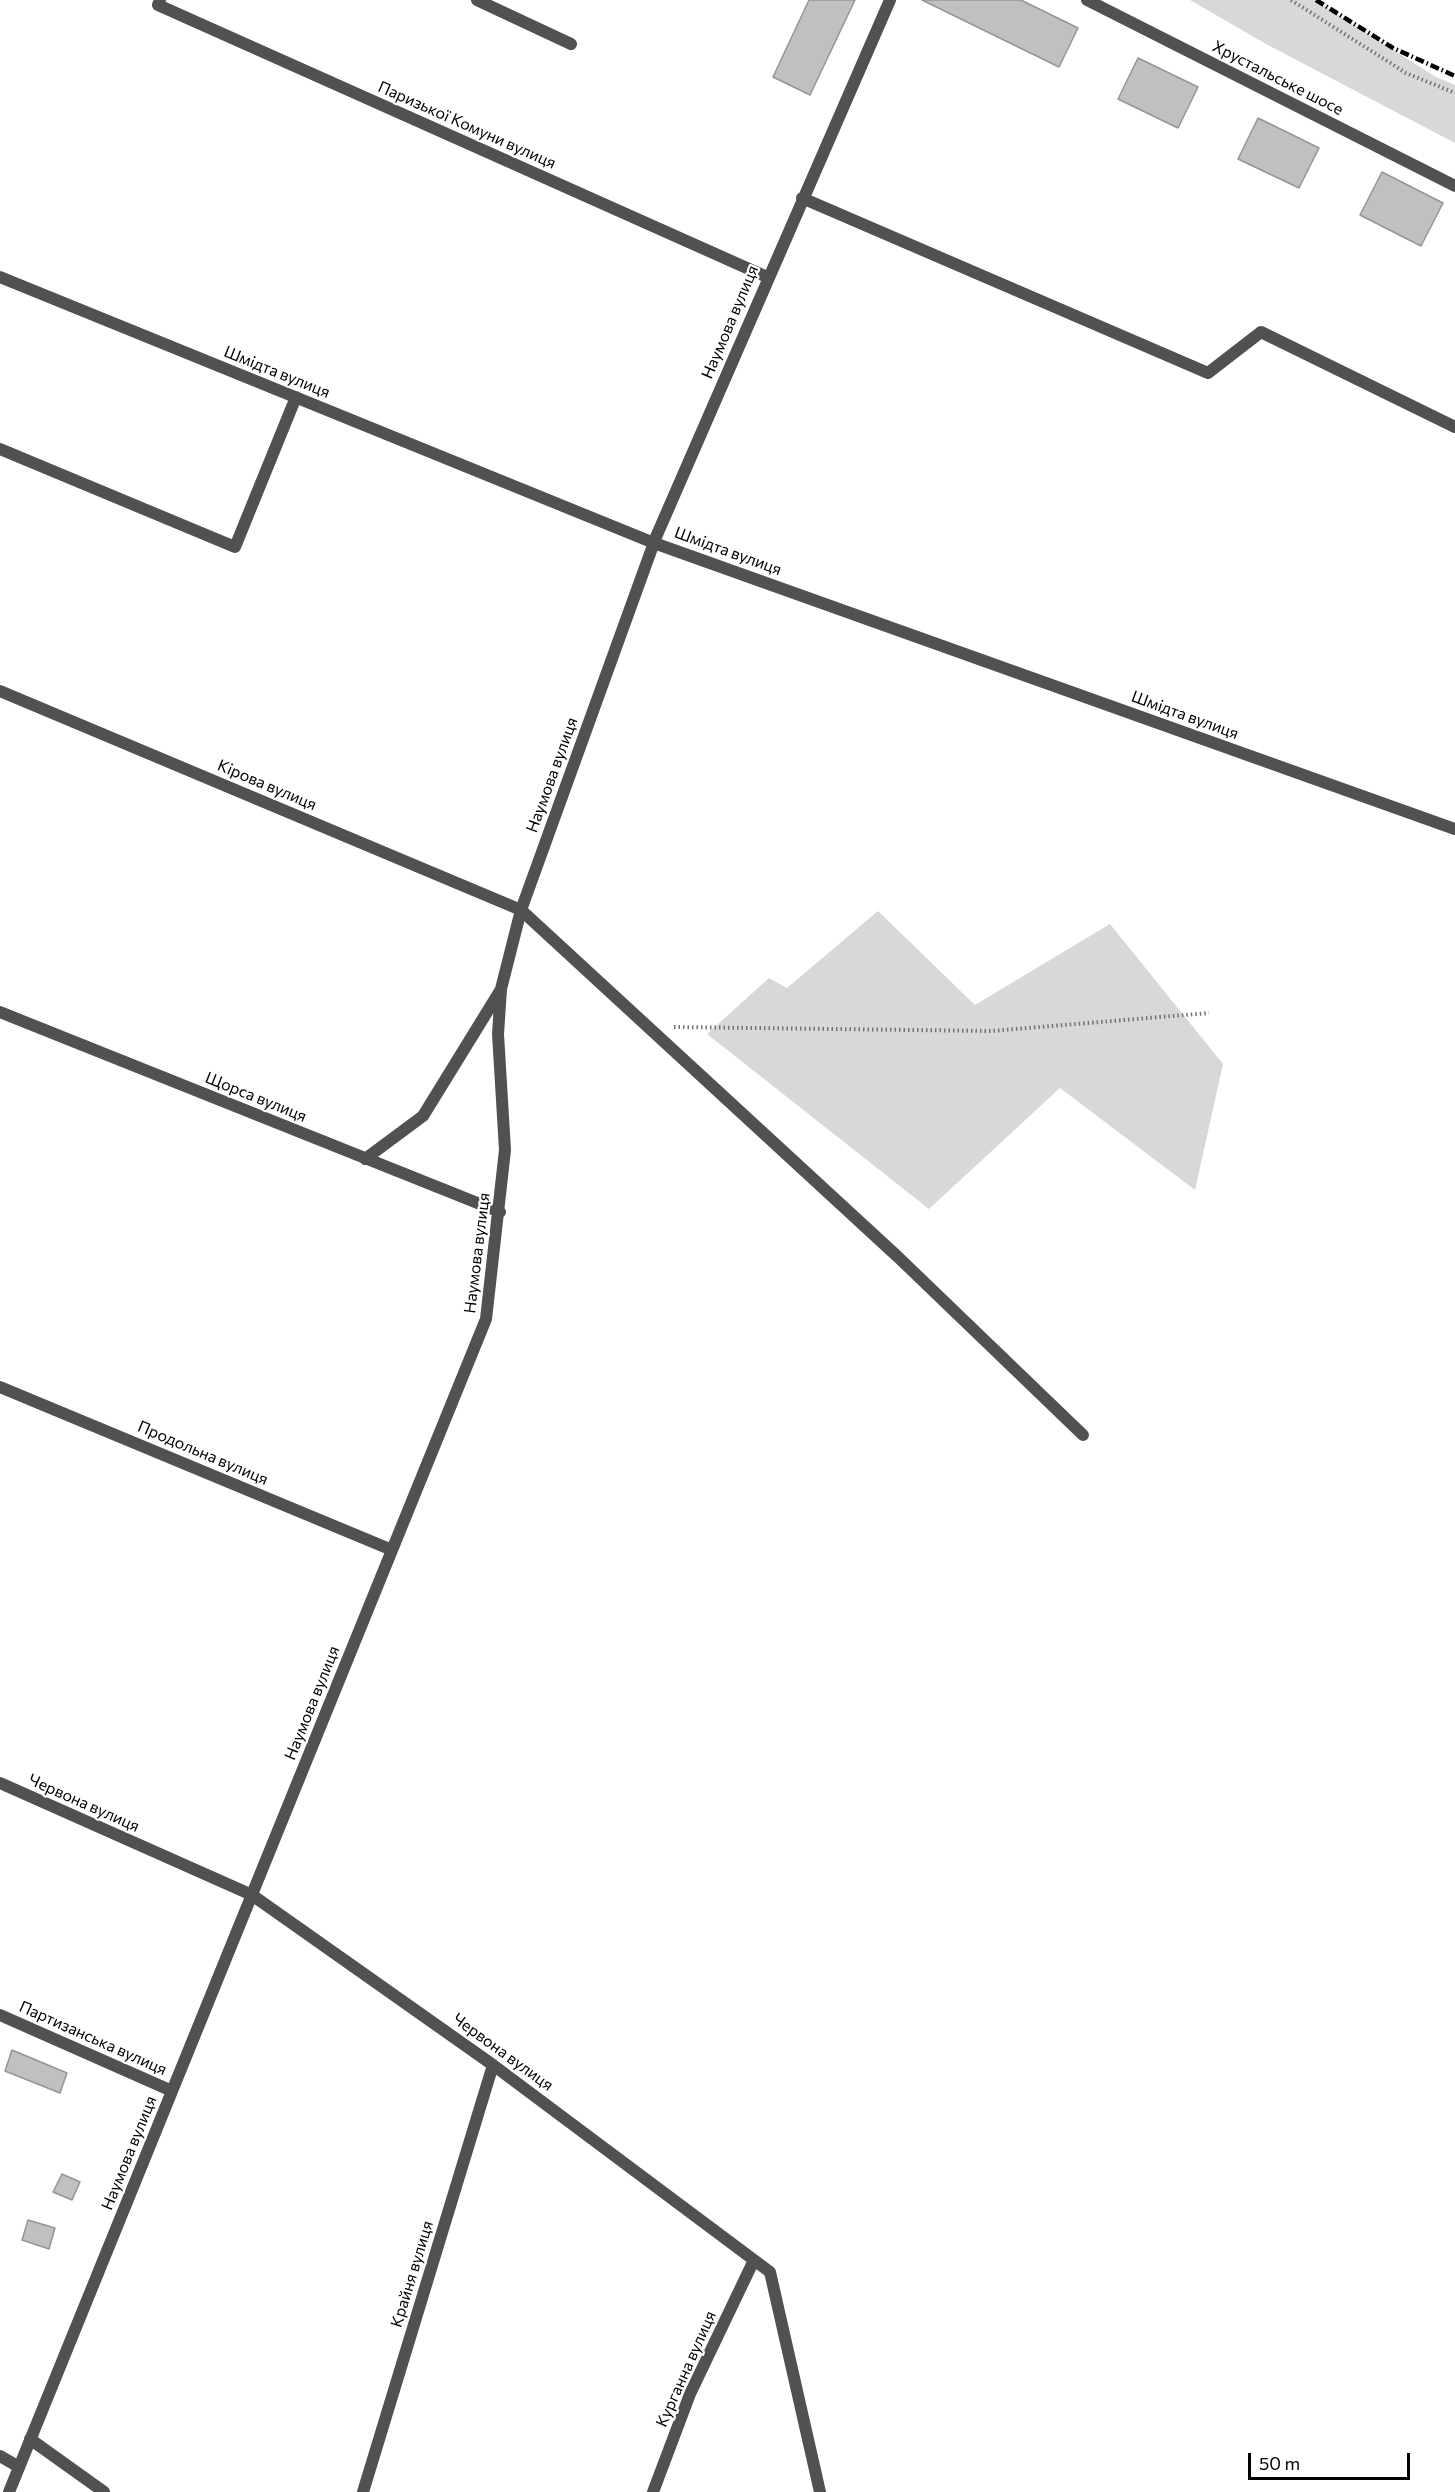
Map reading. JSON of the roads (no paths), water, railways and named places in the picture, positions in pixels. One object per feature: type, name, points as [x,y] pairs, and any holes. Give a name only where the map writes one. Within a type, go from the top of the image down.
[{"type":"street","name":"Паризької Комуни вулиця","points":[[160,0],[158,5],[767,277]]},
{"type":"street","points":[[477,0],[571,44]]},
{"type":"street","name":"Наумова вулиця","points":[[9,2492],[486,1319],[500,1212],[505,1150],[498,1034],[501,989],[521,910],[654,543],[767,277],[890,0]]},
{"type":"street","name":"Хрустальське шосе","points":[[1087,0],[1455,186]]},
{"type":"street","points":[[802,198],[1208,373],[1261,332],[1455,427]]},
{"type":"street","name":"Шмідта вулиця","points":[[0,277],[654,543],[1455,829]]},
{"type":"street","points":[[0,449],[235,547],[296,397]]},
{"type":"street","name":"Кірова вулиця","points":[[0,691],[521,910],[898,1257],[1083,1436]]},
{"type":"street","points":[[365,1159],[423,1116],[501,989]]},
{"type":"street","name":"Щорса вулиця","points":[[0,1012],[500,1212]]},
{"type":"street","name":"Продольна вулиця","points":[[0,1388],[392,1550]]},
{"type":"street","name":"Червона вулиця","points":[[0,1783],[252,1895],[494,2065],[770,2272],[820,2492]]},
{"type":"street","name":"Партизанська вулиця","points":[[0,2016],[172,2091]]},
{"type":"street","name":"Крайня вулиця","points":[[363,2492],[494,2065]]},
{"type":"street","name":"Курганна вулиця","points":[[653,2492],[690,2394],[754,2260]]},
{"type":"street","points":[[30,2439],[104,2492]]},
{"type":"street","points":[[0,2456],[19,2467]]},
{"type":"railway","points":[[1316,0],[1393,48],[1455,76]]}]
